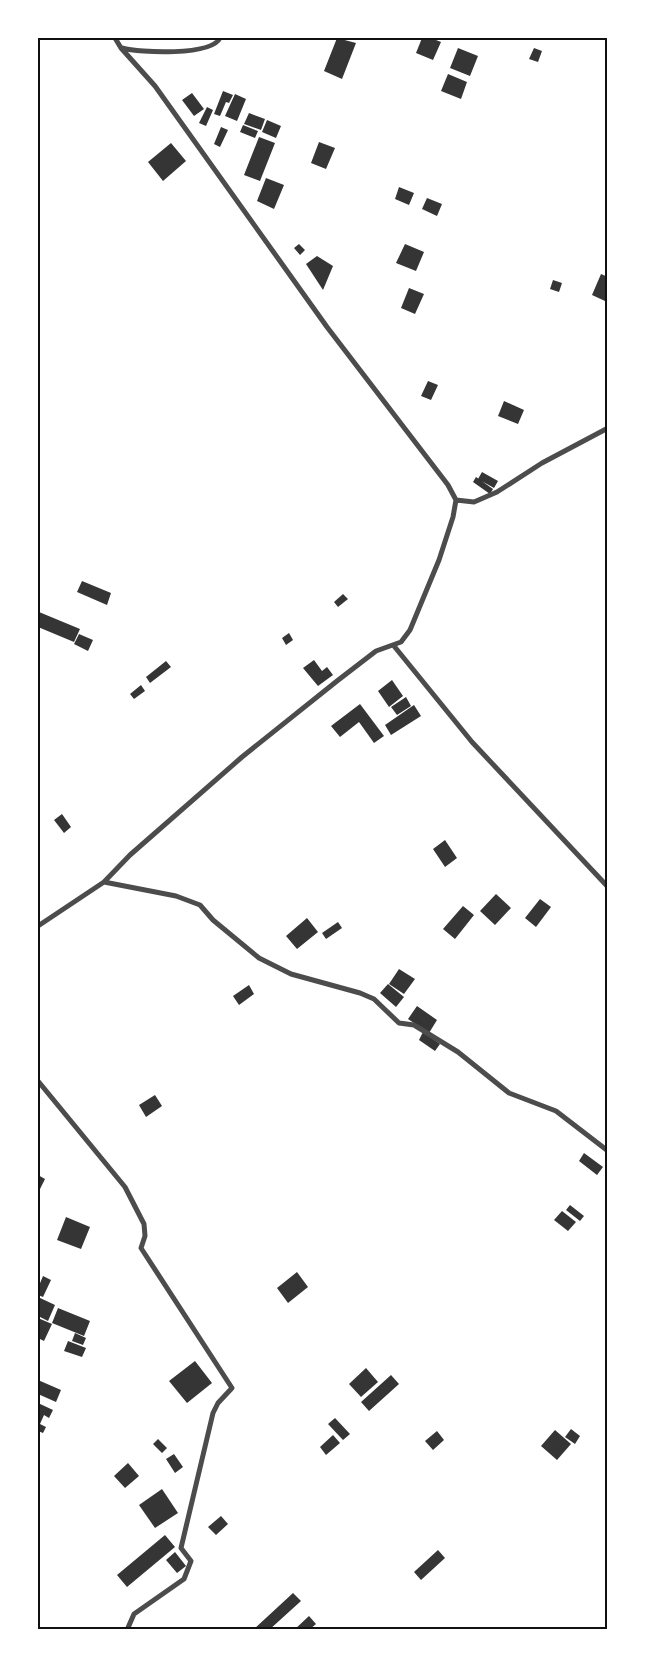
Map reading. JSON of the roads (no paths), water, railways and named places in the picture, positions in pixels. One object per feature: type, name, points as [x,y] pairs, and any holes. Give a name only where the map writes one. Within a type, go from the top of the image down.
[{"type":"street","points":[[38,926],[104,882],[130,855],[242,757],[376,651],[401,642],[410,630],[439,560],[453,517],[456,500],[448,485],[327,327],[155,86],[121,48],[115,38]]},
{"type":"street","points":[[121,48],[139,52],[204,49],[218,42],[220,38]]},
{"type":"street","points":[[456,500],[474,502],[497,492],[542,463],[608,428]]},
{"type":"street","points":[[394,646],[472,742],[608,887]]},
{"type":"street","points":[[104,882],[176,896],[200,905],[213,920],[259,958],[291,974],[360,993],[374,999],[399,1023],[414,1025],[458,1052],[509,1093],[556,1112],[608,1151]]},
{"type":"street","points":[[38,1080],[125,1187],[144,1224],[145,1236],[141,1248],[232,1388],[218,1403],[213,1413],[203,1462],[181,1548],[191,1561],[184,1579],[134,1614],[127,1630]]}]
